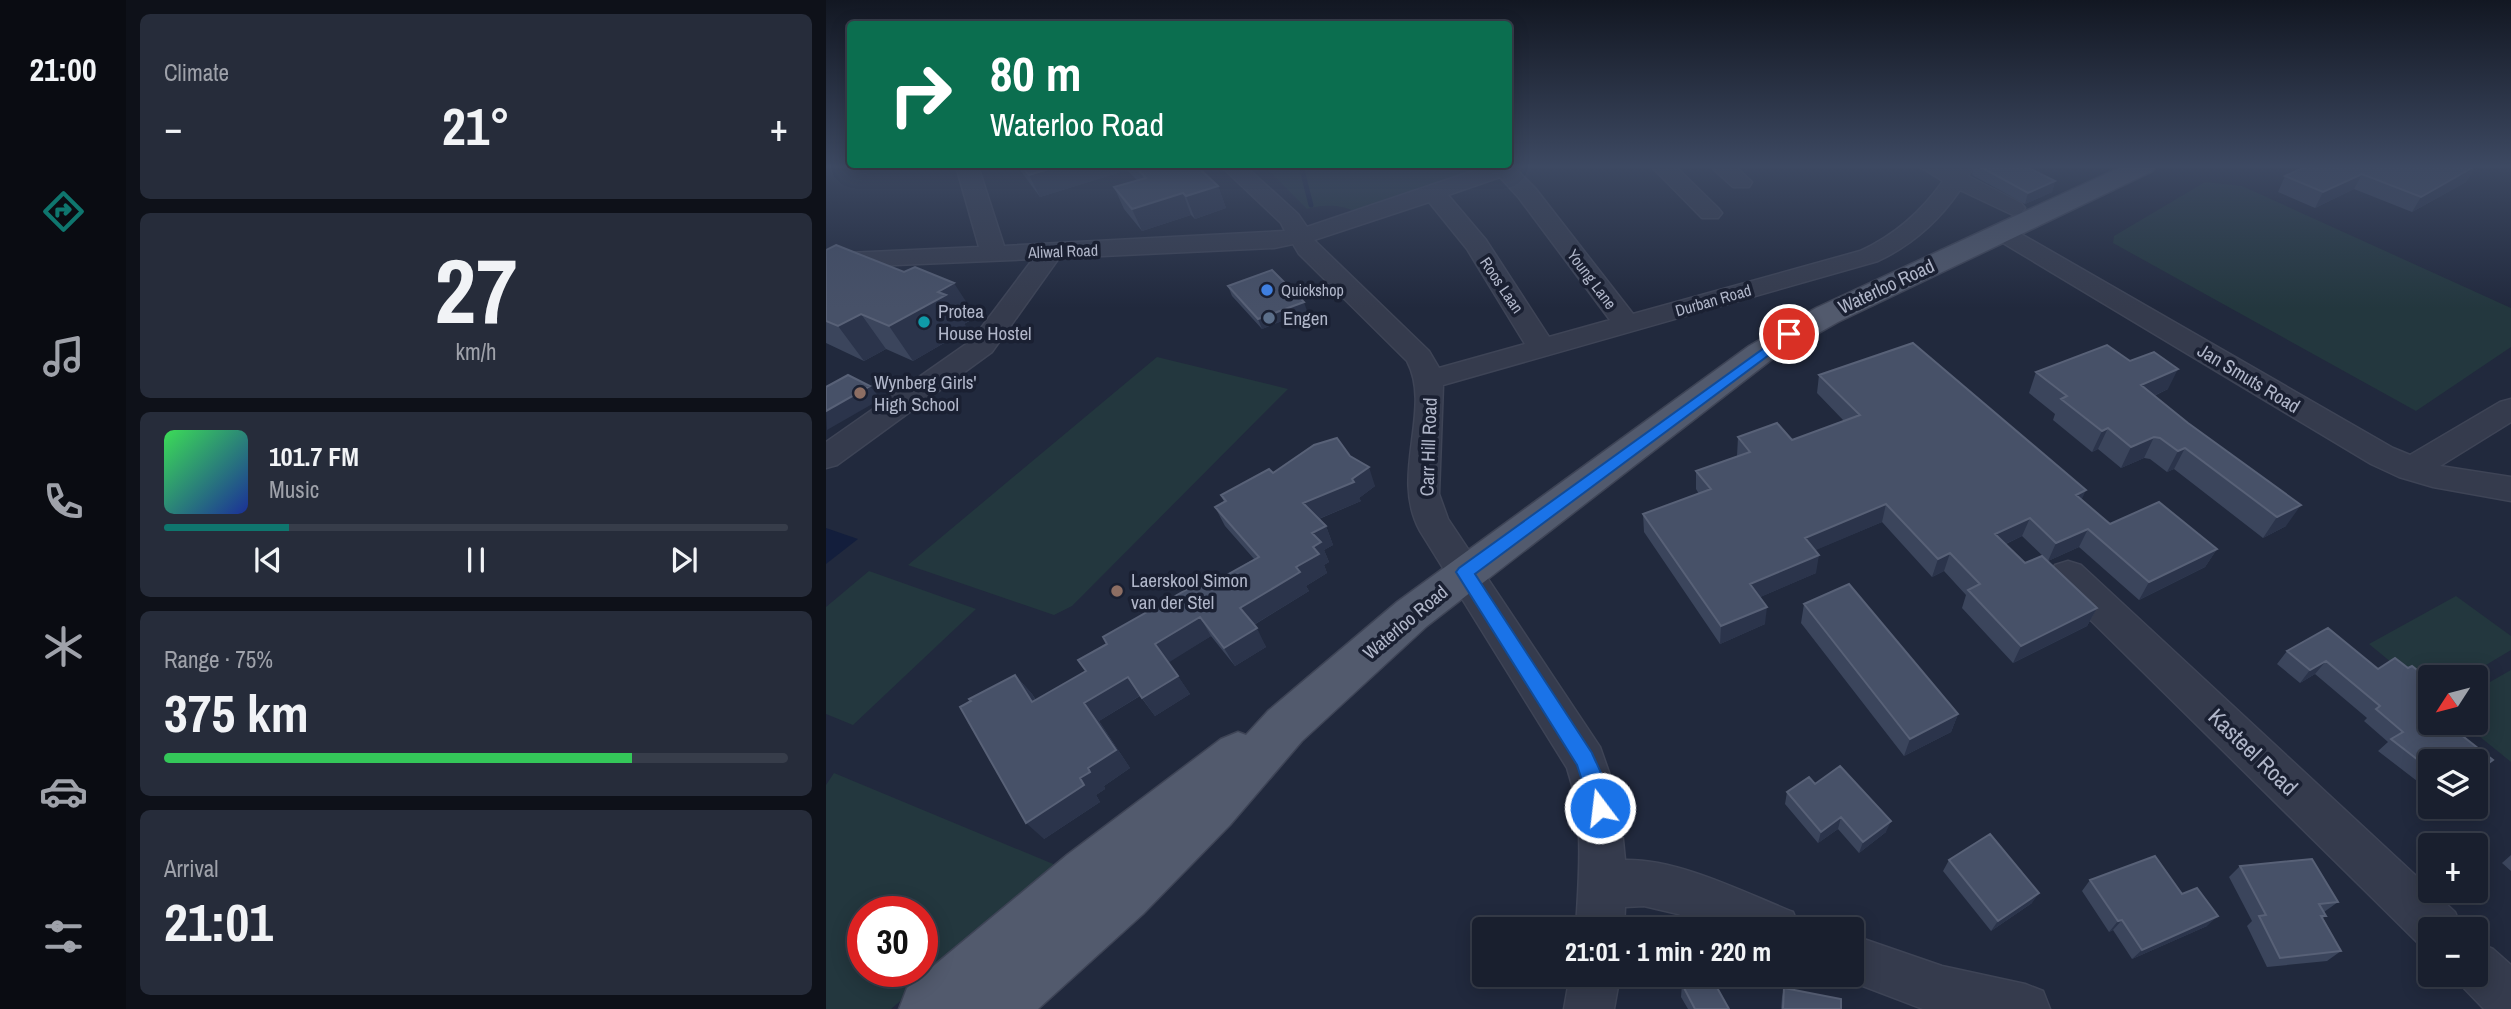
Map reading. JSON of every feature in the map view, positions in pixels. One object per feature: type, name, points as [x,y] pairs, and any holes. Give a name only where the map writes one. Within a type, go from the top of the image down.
[{"type":"main road","name":"Waterloo Road","points":[[928,1009],[1086,874],[1199,783],[1284,726],[1412,614],[1465,572],[1789,334],[2025,213]]},
{"type":"main road","name":"Waterloo Road","points":[[995,1009],[1143,876],[1222,798],[1284,726]]},
{"type":"street","points":[[981,213],[993,251],[990,255]]},
{"type":"street","name":"Carr Hill Road","points":[[1284,213],[1308,249],[1411,348],[1425,368],[1430,392],[1423,494],[1432,522],[1585,760],[1594,782],[1604,837],[1601,917]]},
{"type":"street","name":"Aliwal Road","points":[[826,261],[1274,242],[1369,213]]},
{"type":"street","name":"Roos Laan","points":[[1453,213],[1515,303],[1541,348]]},
{"type":"street","name":"Young Lane","points":[[1542,213],[1627,324]]},
{"type":"street","name":"Durban Road","points":[[1429,380],[1891,247],[1908,236],[1927,213]]},
{"type":"street","name":"Jan Smuts Road","points":[[2000,213],[2369,449],[2410,469],[2445,479],[2511,489]]},
{"type":"street","points":[[826,457],[982,346],[1051,252]]},
{"type":"street","points":[[2410,469],[2511,409]]},
{"type":"street","name":"Kasteel Road","points":[[2068,575],[2425,917]]},
{"type":"street","points":[[1603,884],[1644,883],[1667,888],[1744,917]]},
{"type":"street","points":[[1864,962],[1930,987],[2025,1009]]},
{"type":"street","points":[[2488,978],[2511,1000]]},
{"type":"street","points":[[1589,1009],[1593,987]]},
{"type":"shaded area","points":[[2153,213],[2302,213],[2511,308],[2511,347],[2416,411],[2113,243],[2114,236]]},
{"type":"shaded area","points":[[1157,357],[1288,389],[1072,606],[1054,615],[908,565]]},
{"type":"shaded area","points":[[869,571],[976,609],[853,725],[826,714],[826,607]]},
{"type":"shaded area","points":[[2456,596],[2511,636],[2511,650],[2486,665],[2418,665],[2418,684],[2369,644]]},
{"type":"shaded area","points":[[2511,670],[2511,762],[2478,735],[2488,735],[2488,683]]},
{"type":"shaded area","points":[[834,773],[1058,866],[938,969],[938,896],[847,896],[847,987],[917,987],[891,1009],[826,1009],[826,785]]},
{"type":"water","points":[[826,528],[858,539],[826,564]]},
{"type":"building","points":[[836,245],[904,272],[915,267],[954,283],[938,292],[946,295],[889,326],[861,314],[838,326],[826,321],[826,250]]},
{"type":"building","points":[[1272,270],[1304,302],[1258,319],[1228,286]]},
{"type":"building","points":[[1913,343],[2086,490],[2076,495],[2110,524],[2159,502],[2217,549],[2149,582],[2088,529],[2056,543],[2030,518],[1995,534],[2025,563],[2042,556],[2097,608],[2021,646],[1968,590],[1980,584],[1950,553],[1938,559],[1886,504],[1805,538],[1819,555],[1750,584],[1767,607],[1721,626],[1643,514],[1711,489],[1696,471],[1750,452],[1738,437],[1777,423],[1792,440],[1860,415],[1819,375]]},
{"type":"building","points":[[2107,345],[2130,361],[2154,352],[2178,369],[2141,385],[2188,423],[2301,505],[2277,517],[2185,448],[2178,451],[2160,438],[2154,437],[2131,447],[2108,428],[2102,431],[2061,399],[2067,396],[2036,372]]},
{"type":"building","points":[[848,375],[870,386],[826,411],[826,387]]},
{"type":"building","points":[[1337,438],[1350,456],[1369,467],[1352,479],[1354,482],[1303,503],[1326,526],[1312,533],[1321,542],[1313,547],[1319,554],[1296,567],[1300,572],[1240,608],[1257,628],[1224,648],[1200,617],[1155,644],[1178,676],[1142,698],[1128,677],[1084,703],[1116,750],[1088,768],[1090,772],[1080,778],[1084,785],[1026,823],[960,707],[971,701],[969,699],[1015,675],[1032,702],[1086,671],[1078,660],[1107,644],[1103,637],[1209,577],[1214,582],[1259,557],[1215,507],[1226,501],[1221,495],[1269,469],[1273,473],[1314,445]]},
{"type":"building","points":[[1849,584],[1958,714],[1910,739],[1804,604]]},
{"type":"building","points":[[2328,628],[2378,669],[2395,658],[2408,668],[2412,666],[2418,671],[2418,735],[2461,735],[2479,749],[2418,749],[2418,760],[2391,739],[2403,732],[2376,709],[2380,706],[2326,661],[2310,670],[2287,651]]},
{"type":"building","points":[[1840,766],[1891,821],[1863,842],[1841,817],[1821,832],[1787,792],[1809,777],[1815,784]]},
{"type":"building","points":[[1990,834],[2039,893],[1998,921],[1949,860]]},
{"type":"building","points":[[2155,856],[2182,894],[2197,888],[2218,916],[2142,950],[2090,880]]},
{"type":"building","points":[[2312,859],[2338,902],[2319,904],[2326,916],[2321,916],[2341,951],[2280,958],[2259,916],[2266,915],[2240,866]]},
{"type":"building","points":[[1684,987],[1717,987],[1729,1009],[1695,1009]]},
{"type":"building","points":[[1784,988],[1841,999],[1841,1009],[1783,1009]]},
{"type":"place","name":"Quickshop","points":[[1267,290]]},
{"type":"place","name":"Engen","points":[[1269,318]]},
{"type":"place","name":"Protea House Hostel","points":[[924,322]]},
{"type":"place","name":"Wynberg Girls' High School","points":[[860,393]]},
{"type":"place","name":"Laerskool Simon van der Stel","points":[[1117,591]]},
{"type":"route","points":[[1600,808],[1585,760],[1465,572],[1789,334]]}]
